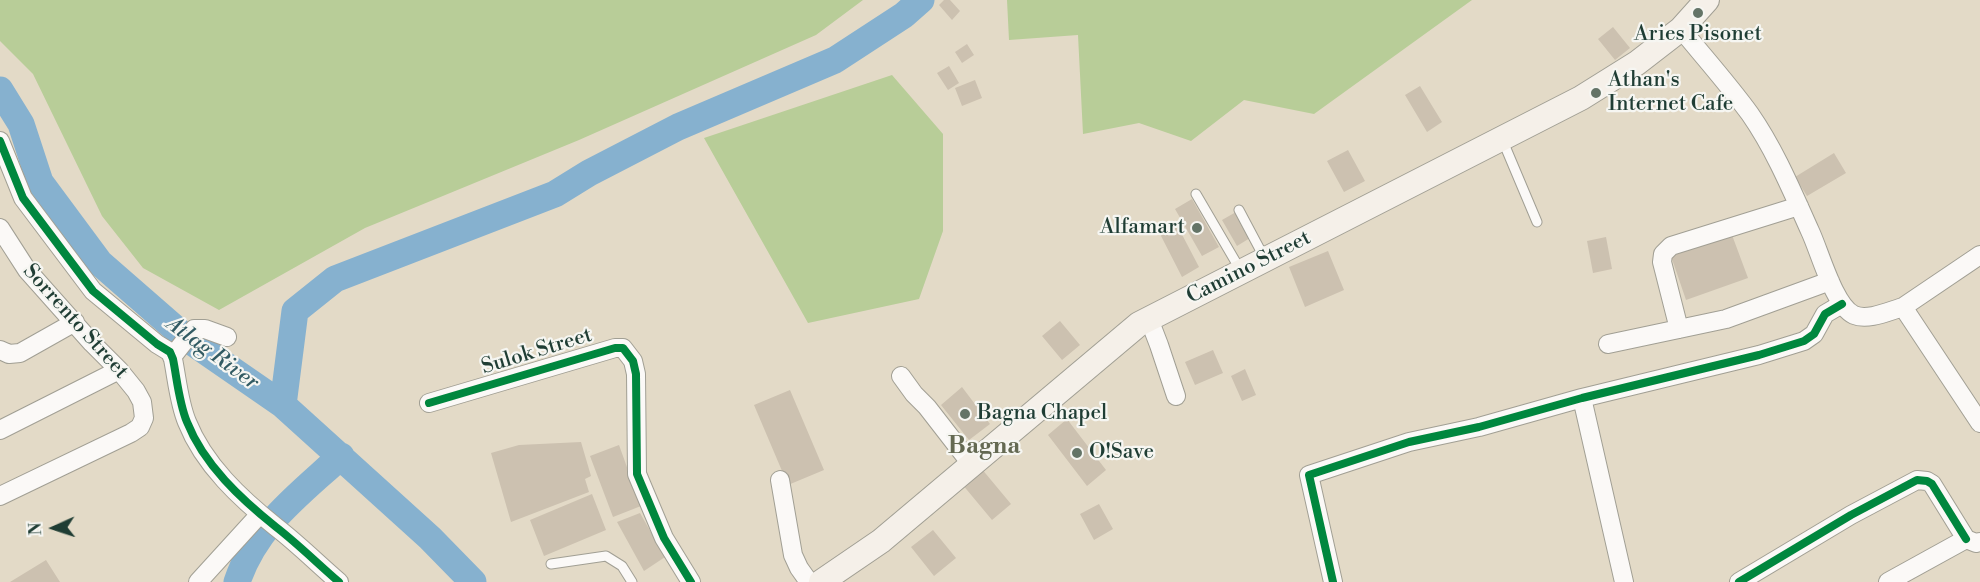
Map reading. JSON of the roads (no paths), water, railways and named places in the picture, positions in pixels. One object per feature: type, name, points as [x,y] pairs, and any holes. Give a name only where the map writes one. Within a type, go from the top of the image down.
[{"type":"main road","name":"Camino Street","points":[[821,582],[881,541],[1139,324],[1581,98],[1637,63],[1681,29],[1707,0]]},
{"type":"street","points":[[1681,29],[1750,114],[1778,160],[1830,281],[1842,304],[1854,315],[1867,317],[1903,307],[1977,262]]},
{"type":"street","points":[[0,141],[23,198],[93,291],[157,344],[174,355],[186,420],[210,464],[267,520],[339,582]]},
{"type":"street","points":[[1679,329],[1662,262],[1663,254],[1671,246],[1799,206]]},
{"type":"street","name":"Sorrento Street","points":[[0,228],[27,270],[136,391],[142,402],[144,418],[140,427],[131,433],[0,496]]},
{"type":"street","points":[[1608,344],[1736,316],[1830,281]]},
{"type":"street","points":[[1333,582],[1310,475],[1409,442],[1479,427],[1582,398],[1759,355],[1804,341],[1814,334],[1825,314],[1842,304]]},
{"type":"street","points":[[1903,307],[1980,423]]},
{"type":"street","points":[[1149,319],[1176,396]]},
{"type":"street","points":[[0,350],[9,354],[21,353],[75,322]]},
{"type":"street","points":[[174,355],[191,331],[199,328],[227,337]]},
{"type":"street","name":"Sulok Street","points":[[429,404],[615,348],[623,348],[633,361],[636,374],[637,474],[664,538],[691,582]]},
{"type":"street","points":[[0,430],[119,370]]},
{"type":"street","points":[[901,376],[972,465]]},
{"type":"street","points":[[1582,398],[1624,582]]},
{"type":"street","points":[[780,480],[793,555],[809,582]]},
{"type":"street","points":[[1739,582],[1851,515],[1917,480],[1926,481],[1932,484],[1973,541],[1888,582]]},
{"type":"street","points":[[198,582],[267,520]]},
{"type":"lane","points":[[1502,139],[1537,222]]},
{"type":"lane","points":[[1196,194],[1241,271]]},
{"type":"lane","points":[[1239,210],[1264,259]]},
{"type":"lane","points":[[550,564],[606,556],[622,566],[632,582]]},
{"type":"waterway","points":[[283,405],[295,311],[335,279],[555,194],[589,173],[678,127],[835,60],[904,15],[921,0]]},
{"type":"waterway","name":"Atlag River","points":[[0,90],[21,124],[40,182],[100,263],[186,338],[283,405],[430,538],[473,582]]},
{"type":"waterway","points":[[237,582],[245,562],[267,527],[280,512],[341,456]]},
{"type":"place","name":"Aries Pisonet","points":[[1698,13]]},
{"type":"place","name":"Athan's Internet Cafe","points":[[1596,93]]},
{"type":"place","name":"Alfamart","points":[[1197,228]]},
{"type":"place","name":"Bagna Chapel","points":[[965,414]]},
{"type":"place","name":"O!Save","points":[[1077,453]]},
{"type":"district","name":"Bagna","points":[[984,447]]}]
